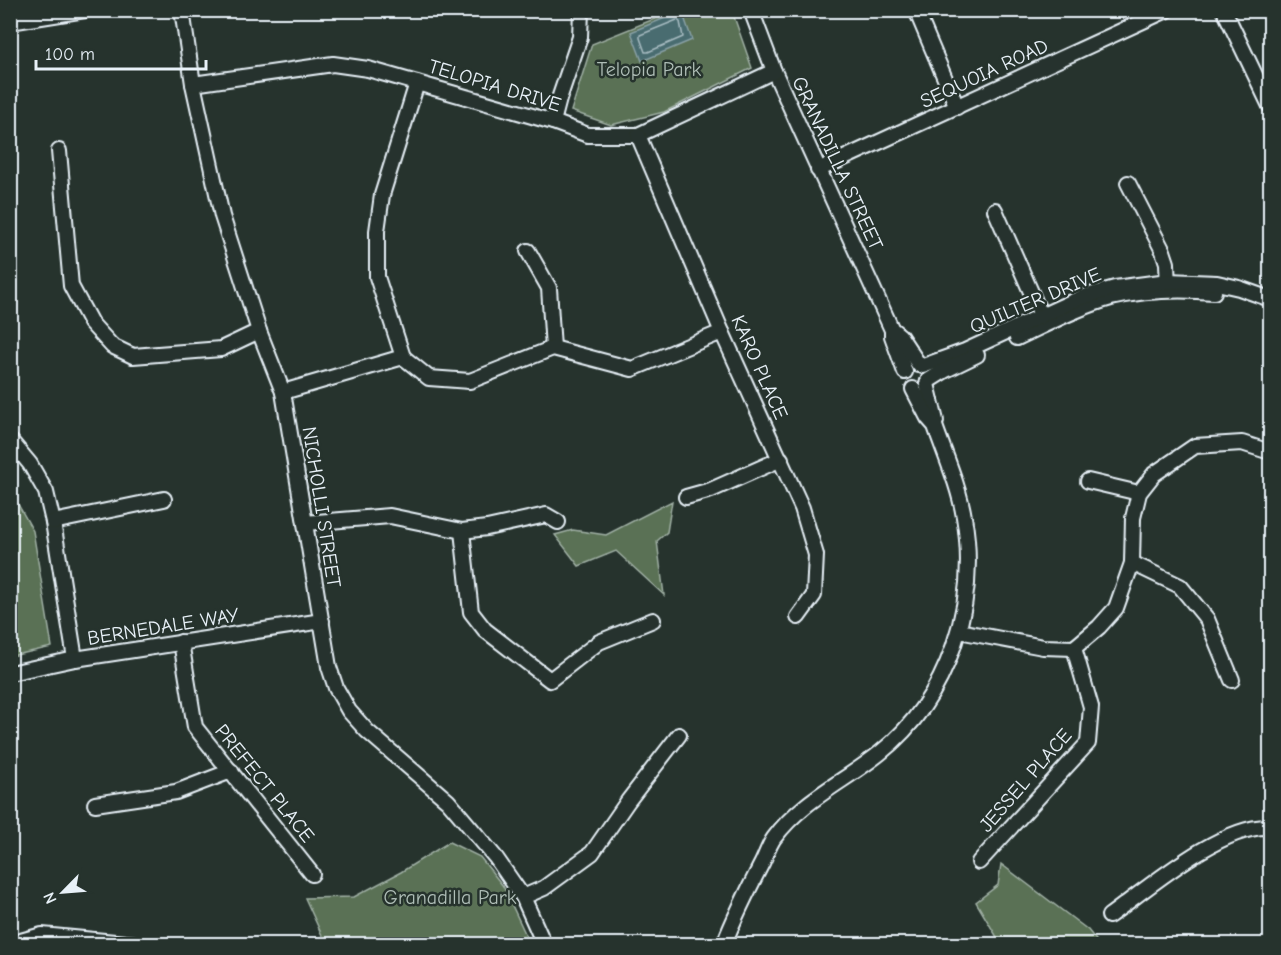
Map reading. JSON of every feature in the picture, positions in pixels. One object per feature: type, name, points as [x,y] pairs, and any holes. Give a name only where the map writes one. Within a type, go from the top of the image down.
[{"type":"street","points":[[10,22],[85,10]]},
{"type":"street","name":"NICHOLLI STREET","points":[[182,10],[193,84],[222,216],[259,331],[283,392],[329,667],[336,688],[349,711],[367,731],[448,801],[496,858],[523,897],[544,945]]},
{"type":"street","points":[[553,122],[558,99],[580,37],[581,10]]},
{"type":"street","name":"GRANADILLA STREET","points":[[751,10],[774,71],[818,171],[892,330],[905,372]]},
{"type":"street","points":[[916,10],[957,107]]},
{"type":"street","name":"SEQUOIA ROAD","points":[[818,171],[1167,10]]},
{"type":"street","points":[[1224,10],[1270,106]]},
{"type":"street","name":"TELOPIA DRIVE","points":[[193,84],[333,64],[368,69],[417,82],[553,122],[588,135],[638,135],[774,71]]},
{"type":"street","points":[[417,82],[382,195],[377,231],[377,277],[403,357],[429,378],[470,381],[553,348],[632,369],[722,332]]},
{"type":"street","name":"KARO PLACE","points":[[638,135],[722,332],[802,508],[816,555],[814,595],[798,617]]},
{"type":"street","points":[[59,151],[71,286],[91,322],[112,346],[133,356],[209,350],[221,348],[259,331]]},
{"type":"street","points":[[1128,183],[1163,251],[1167,263],[1168,286]]},
{"type":"street","points":[[995,210],[1044,320]]},
{"type":"street","points":[[528,251],[549,288],[553,348]]},
{"type":"street","name":"QUILTER DRIVE","points":[[921,365],[1110,298],[1168,286],[1217,283],[1270,299]]},
{"type":"street","name":"QUILTER DRIVE","points":[[1168,286],[1225,293],[1270,308]]},
{"type":"street","name":"QUILTER DRIVE","points":[[928,382],[1044,320]]},
{"type":"street","name":"GRANADILLA STREET","points":[[892,330],[900,336],[921,365]]},
{"type":"street","points":[[283,392],[403,357]]},
{"type":"street","points":[[724,945],[740,905],[774,839],[818,795],[880,753],[911,723],[946,669],[959,631],[968,567],[968,544],[964,514],[935,426],[928,373],[921,365],[910,366],[905,372],[906,384],[913,389],[928,418],[935,426]]},
{"type":"street","points":[[913,389],[920,389],[928,382]]},
{"type":"street","points":[[10,440],[30,464],[46,492],[75,659]]},
{"type":"street","points":[[959,631],[1043,647],[1074,648],[1116,609],[1132,563],[1133,518],[1139,493],[1154,474],[1195,446],[1242,443],[1270,452]]},
{"type":"street","points":[[686,497],[711,490],[781,459]]},
{"type":"street","points":[[1088,481],[1139,493]]},
{"type":"street","points":[[53,522],[164,499]]},
{"type":"street","points":[[305,524],[390,516],[462,531],[546,515],[558,522]]},
{"type":"street","points":[[462,531],[471,612],[485,630],[550,680],[599,642],[653,620]]},
{"type":"street","points":[[1132,563],[1180,586],[1207,619],[1232,680]]},
{"type":"street","name":"BERNEDALE WAY","points":[[10,673],[75,659],[322,621]]},
{"type":"street","name":"PREFECT PLACE","points":[[181,642],[195,727],[312,874]]},
{"type":"street","name":"JESSEL PLACE","points":[[979,862],[1088,743],[1090,706],[1074,648]]},
{"type":"street","points":[[523,897],[543,888],[592,853],[628,801],[679,735]]},
{"type":"street","points":[[95,804],[176,792],[231,771]]},
{"type":"street","points":[[1109,916],[1206,846],[1259,826],[1270,827]]},
{"type":"street","points":[[10,944],[42,935],[136,945]]},
{"type":"green space","name":"Telopia Park","points":[[674,11],[732,11],[752,68],[664,112],[611,125],[571,111],[592,44]]},
{"type":"green space","points":[[10,490],[33,531],[52,647],[11,656]]},
{"type":"green space","points":[[672,501],[667,532],[657,541],[664,595],[616,551],[579,566],[555,535],[573,530],[606,535]]},
{"type":"green space","name":"Granadilla Park","points":[[449,842],[480,857],[503,886],[530,944],[326,944],[305,898],[354,897],[401,872]]},
{"type":"green space","points":[[1001,864],[1088,930],[1099,944],[1001,944],[976,902],[998,885]]},
{"type":"water","points":[[682,11],[692,40],[642,61],[631,32]]}]
